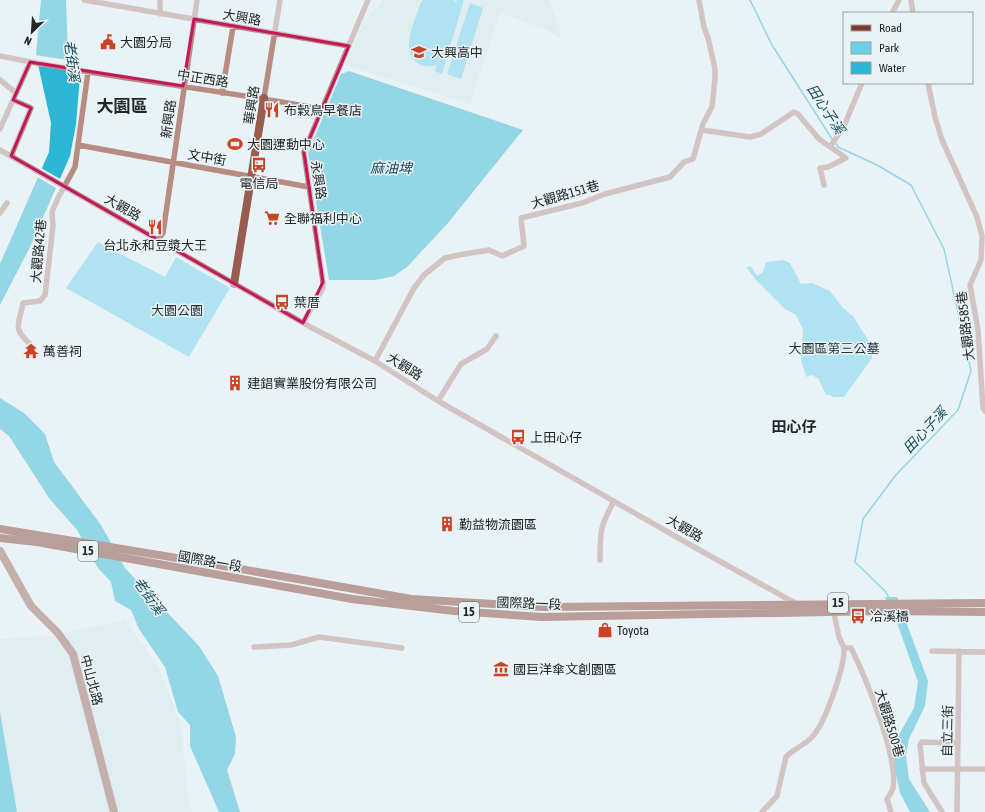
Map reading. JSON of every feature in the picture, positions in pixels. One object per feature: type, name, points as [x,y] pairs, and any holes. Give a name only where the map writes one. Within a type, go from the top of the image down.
[{"type":"main road","name":"15","points":[[0,529],[39,538],[141,556]]},
{"type":"main road","name":"15","points":[[0,538],[39,538]]},
{"type":"main road","name":"國際路一段","points":[[141,556],[411,599],[516,607],[610,607],[797,603]]},
{"type":"main road","name":"國際路一段","points":[[141,556],[352,599],[454,611],[542,617],[802,614]]},
{"type":"main road","name":"大觀路","points":[[797,603],[985,603]]},
{"type":"main road","points":[[610,607],[610,616]]},
{"type":"main road","name":"15","points":[[802,614],[883,611],[985,612]]},
{"type":"street","name":"大興路","points":[[84,0],[349,46]]},
{"type":"street","points":[[160,0],[160,14]]},
{"type":"street","name":"新興路","points":[[158,240],[163,232],[183,86],[197,0]]},
{"type":"street","name":"華興路","points":[[234,284],[280,0]]},
{"type":"street","name":"永興路","points":[[303,323],[323,288],[304,152],[368,0]]},
{"type":"street","points":[[699,0],[704,28],[708,38],[715,70],[712,107],[703,124],[702,130],[733,135],[756,136],[794,112],[798,114],[819,139],[846,158],[828,167],[820,168],[824,185]]},
{"type":"street","points":[[893,12],[899,0]]},
{"type":"street","points":[[911,0],[913,12]]},
{"type":"street","points":[[222,93],[233,27]]},
{"type":"street","points":[[0,56],[31,62],[0,129]]},
{"type":"street","name":"中正西路","points":[[31,62],[222,93],[264,98],[322,109]]},
{"type":"street","points":[[63,186],[75,167],[88,72]]},
{"type":"street","points":[[0,80],[16,93]]},
{"type":"street","points":[[830,147],[844,126],[862,84]]},
{"type":"street","name":"大觀路585巷","points":[[928,84],[935,117],[942,140],[977,217],[982,236],[981,260],[970,285],[978,330],[983,408],[985,411]]},
{"type":"street","points":[[11,156],[31,108],[13,100]]},
{"type":"street","name":"大觀路151巷","points":[[375,361],[414,288],[424,275],[445,258],[489,250],[502,256],[524,246],[521,218],[582,203],[605,194],[670,177],[684,162],[693,159],[702,130]]},
{"type":"street","name":"文中街","points":[[78,145],[309,187]]},
{"type":"street","name":"大觀路","points":[[0,150],[303,323],[375,361],[438,401],[703,552],[797,603]]},
{"type":"street","name":"大觀路42巷","points":[[30,344],[19,334],[18,329],[23,302],[40,301],[45,295],[53,226],[52,212],[63,186]]},
{"type":"street","points":[[0,213],[7,203]]},
{"type":"street","points":[[438,401],[461,364],[487,349],[496,336]]},
{"type":"street","points":[[600,560],[600,531],[602,523],[614,501]]},
{"type":"street","name":"中山北路","points":[[0,551],[31,606],[58,633],[74,654],[114,812]]},
{"type":"street","points":[[797,603],[802,614]]},
{"type":"street","name":"大觀路500巷","points":[[762,812],[777,796],[786,757],[812,738],[826,712],[843,663],[844,648],[833,613],[833,603]]},
{"type":"street","points":[[254,647],[291,645],[319,637],[402,648]]},
{"type":"street","name":"大觀路500巷","points":[[844,648],[851,648],[860,667],[889,748],[893,789],[887,799],[891,812]]},
{"type":"street","points":[[932,651],[985,652]]},
{"type":"street","name":"自立三街","points":[[957,812],[959,651]]},
{"type":"street","points":[[942,812],[924,783],[920,745],[922,742],[958,743]]},
{"type":"street","points":[[922,769],[985,770]]},
{"type":"highlighted area","points":[[194,19],[349,46],[304,152],[323,282],[303,323],[11,156],[31,108],[13,100],[30,62],[183,86]]},
{"type":"shaded area","name":"大興高中","points":[[383,0],[549,0],[561,32],[559,38],[550,31],[500,13],[470,104],[345,65],[364,21]]},
{"type":"shaded area","points":[[125,620],[159,668],[181,726],[189,805],[192,812],[0,812],[0,639],[49,636]]},
{"type":"green space","points":[[423,0],[454,0],[456,3],[457,0],[464,0],[442,74],[435,71],[437,65],[423,66],[419,64],[413,59],[410,52],[409,44],[412,28],[420,4]]},
{"type":"green space","points":[[470,3],[483,8],[461,79],[447,74]]},
{"type":"green space","name":"大園公園","points":[[98,242],[165,277],[176,257],[230,288],[189,357],[66,288]]},
{"type":"green space","name":"大園區第三公墓","points":[[783,260],[790,263],[801,284],[812,283],[830,291],[843,308],[853,316],[872,346],[872,358],[844,397],[833,397],[831,395],[826,395],[818,378],[811,375],[806,377],[801,359],[803,329],[796,315],[785,309],[756,280],[746,267],[751,266],[757,276],[763,272],[766,262]]},
{"type":"water","points":[[41,0],[66,0],[68,54],[80,77],[76,124],[70,156],[30,247],[0,305],[0,264],[49,152],[51,123],[36,55]]},
{"type":"water","name":"麻油埤","points":[[349,71],[523,130],[448,223],[407,267],[394,276],[375,280],[329,280],[308,153],[341,74]]},
{"type":"water","name":"老街溪","points":[[0,398],[24,413],[45,434],[54,462],[101,525],[125,568],[199,646],[218,676],[236,737],[235,754],[227,770],[240,812],[219,812],[190,746],[190,725],[178,712],[165,667],[139,629],[131,610],[115,601],[111,582],[98,568],[77,530],[49,498],[9,436],[0,429]]},
{"type":"water","points":[[885,597],[897,597],[928,681],[925,706],[909,739],[906,756],[909,779],[930,812],[910,812],[900,793],[894,766],[896,740],[914,708],[918,682],[896,620]]},
{"type":"water","points":[[0,712],[17,812],[0,812]]},
{"type":"pier","points":[[35,55],[74,61],[79,72],[37,66]]},
{"type":"pier","points":[[41,168],[62,180],[58,189],[37,177]]},
{"type":"waterway","name":"田心子溪","points":[[750,0],[772,45],[832,139]]},
{"type":"waterway","name":"田心子溪","points":[[835,142],[838,147],[877,165],[911,185],[944,249],[971,371],[958,410],[895,476],[863,519],[855,562],[886,592],[889,598]]},
{"type":"place","name":"大園分局","points":[[108,42]]},
{"type":"place","name":"大興高中","points":[[419,52]]},
{"type":"place","name":"布穀鳥早餐店","points":[[272,110]]},
{"type":"place","name":"大園運動中心","points":[[235,144]]},
{"type":"place","name":"電信局","points":[[259,165]]},
{"type":"place","name":"全聯福利中心","points":[[272,218]]},
{"type":"place","name":"台北永和豆漿大王","points":[[155,227]]},
{"type":"place","name":"葉厝","points":[[282,302]]},
{"type":"place","name":"萬善祠","points":[[31,351]]},
{"type":"place","name":"建錩實業股份有限公司","points":[[235,383]]},
{"type":"place","name":"上田心仔","points":[[518,437]]},
{"type":"place","name":"勤益物流園區","points":[[447,524]]},
{"type":"place","name":"冾溪橋","points":[[858,616]]},
{"type":"place","name":"Toyota","points":[[605,630]]},
{"type":"place","name":"國巨洋傘文創園區","points":[[501,669]]},
{"type":"district","name":"大園區","points":[[122,106]]},
{"type":"district","name":"田心仔","points":[[794,427]]}]
